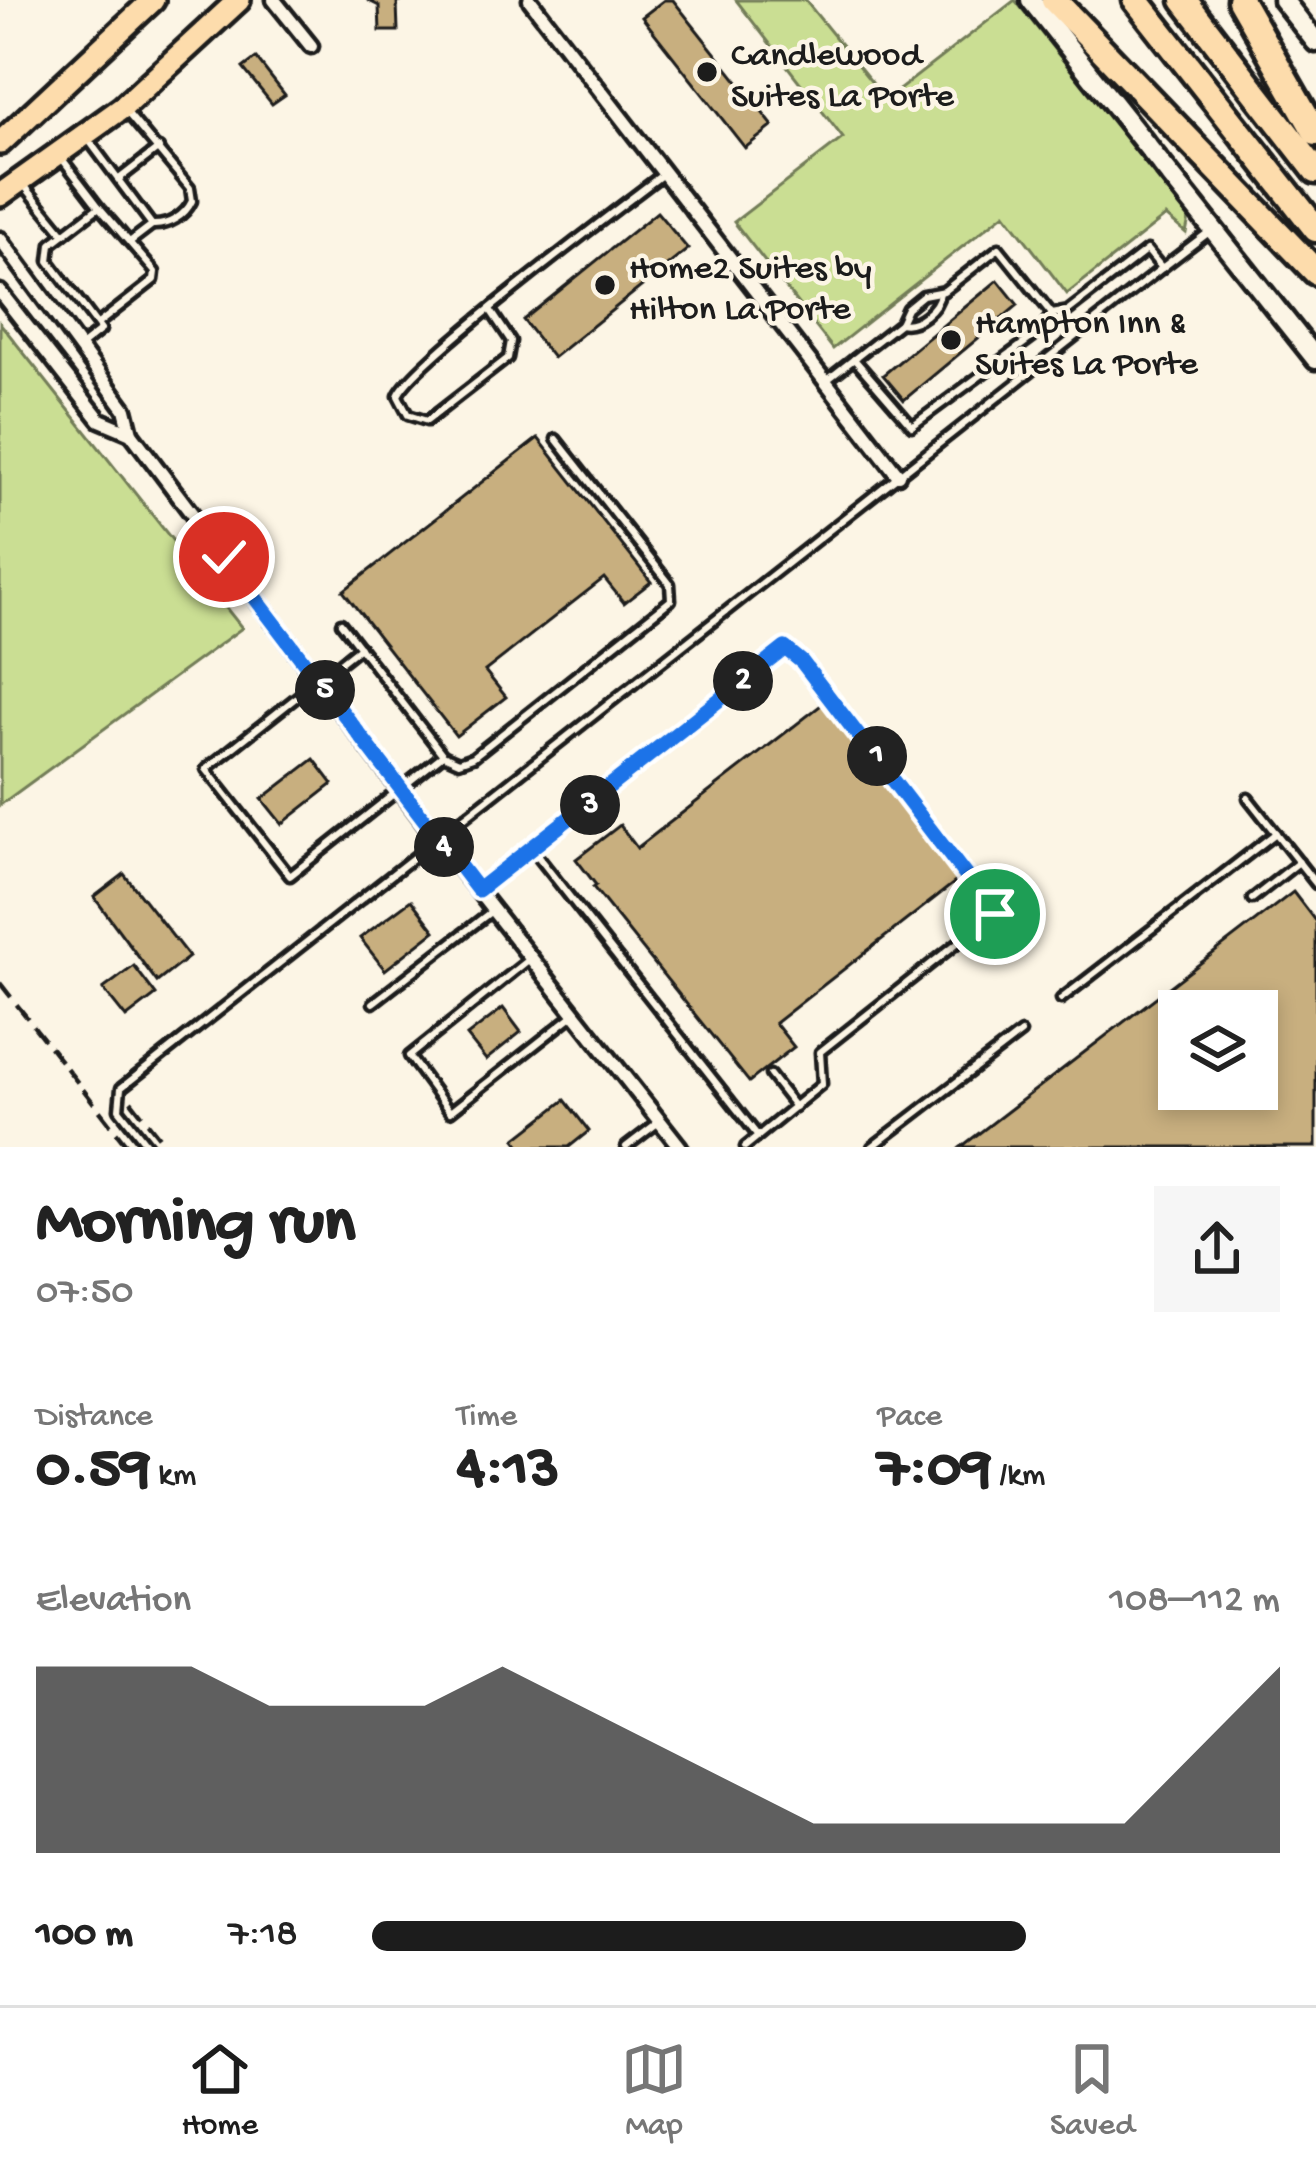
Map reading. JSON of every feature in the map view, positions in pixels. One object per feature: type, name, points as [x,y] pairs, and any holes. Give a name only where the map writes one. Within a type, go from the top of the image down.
[{"type":"highway","points":[[1054,0],[1316,272]]},
{"type":"highway","points":[[1136,0],[1316,229]]},
{"type":"highway","points":[[1184,0],[1316,171]]},
{"type":"highway","points":[[1240,0],[1316,133]]},
{"type":"main road","points":[[0,142],[153,0]]},
{"type":"main road","points":[[0,195],[123,107],[239,0]]},
{"type":"main road","points":[[1031,0],[1316,358]]},
{"type":"main road","points":[[1283,0],[1316,42]]},
{"type":"street","points":[[274,0],[311,46]]},
{"type":"street","points":[[530,0],[898,476]]},
{"type":"street","points":[[0,239],[124,409],[130,433],[437,839],[680,1147]]},
{"type":"street","points":[[0,292],[100,420],[130,433]]},
{"type":"lane","points":[[123,107],[190,188],[192,201],[177,218],[152,225],[131,241]]},
{"type":"lane","points":[[84,135],[152,225]]},
{"type":"lane","points":[[118,180],[159,148]]},
{"type":"lane","points":[[58,153],[155,272],[154,280],[98,323]]},
{"type":"lane","points":[[491,311],[507,331],[508,358],[427,422],[408,415],[398,396],[401,386],[491,311],[666,172]]},
{"type":"lane","points":[[21,180],[64,234]]},
{"type":"lane","points":[[79,347],[101,330],[49,261],[51,244],[99,207]]},
{"type":"lane","points":[[149,1147],[119,1109],[121,1088],[1214,229]]},
{"type":"lane","points":[[826,381],[900,323],[907,308],[923,295],[940,293],[999,248],[1052,314]]},
{"type":"lane","points":[[854,359],[912,427],[1038,333],[1052,314],[1068,311],[1147,250],[1162,268]]},
{"type":"lane","points":[[900,323],[913,324],[936,306],[940,293]]},
{"type":"lane","points":[[341,623],[443,755],[459,761],[473,757],[671,600],[670,584],[556,439]]},
{"type":"lane","points":[[360,647],[206,769],[290,876],[443,755]]},
{"type":"lane","points":[[478,890],[785,648],[802,662],[995,914],[820,1052],[822,1084],[745,1147]]},
{"type":"lane","points":[[1248,798],[1316,884]]},
{"type":"lane","points":[[1061,999],[1276,832]]},
{"type":"lane","points":[[532,849],[758,1136]]},
{"type":"lane","points":[[1252,899],[1299,862]]},
{"type":"lane","points":[[374,1003],[493,910]]},
{"type":"lane","points":[[531,958],[409,1056],[450,1112],[575,1014]]},
{"type":"lane","points":[[872,1147],[1021,1034]]},
{"type":"lane","points":[[770,1075],[795,1107]]},
{"type":"lane","points":[[626,1147],[660,1121]]},
{"type":"green space","points":[[736,0],[805,0],[886,100],[1015,0],[1189,218],[1186,233],[1166,216],[1067,294],[1005,213],[833,349],[734,222],[843,138]]},
{"type":"green space","points":[[0,323],[242,628],[0,805]]},
{"type":"building","points":[[367,0],[407,0],[397,3],[398,31],[380,31],[379,6]]},
{"type":"building","name":"Candlewood Suites La Porte","points":[[664,0],[673,0],[773,126],[745,148],[642,17]]},
{"type":"building","points":[[256,58],[285,95],[272,104],[243,68]]},
{"type":"building","name":"Home2 Suites by Hilton La Porte","points":[[657,212],[688,249],[553,358],[523,320]]},
{"type":"building","name":"Hampton Inn & Suites La Porte","points":[[998,280],[1018,305],[904,400],[883,375]]},
{"type":"building","points":[[538,438],[651,582],[624,603],[604,578],[485,671],[506,697],[456,736],[343,591]]},
{"type":"building","points":[[825,702],[963,876],[775,1023],[794,1047],[749,1082],[593,887],[596,885],[576,859],[620,825],[637,848]]},
{"type":"building","points":[[314,759],[333,784],[282,824],[262,799]]},
{"type":"building","points":[[124,874],[189,957],[157,982],[94,897]]},
{"type":"building","points":[[1293,892],[1316,922],[1316,1147],[961,1147],[1158,996],[1158,1110],[1278,1110],[1278,990],[1165,990]]},
{"type":"building","points":[[411,900],[435,931],[385,970],[360,938]]},
{"type":"building","points":[[134,966],[156,995],[126,1018],[103,989]]},
{"type":"building","points":[[503,1008],[521,1032],[486,1060],[467,1036]]},
{"type":"building","points":[[565,1100],[589,1131],[569,1147],[521,1147],[515,1139]]},
{"type":"railway","points":[[0,983],[128,1147]]},
{"type":"railway","points":[[131,1101],[167,1147]]},
{"type":"place","name":"Candlewood Suites La Porte","points":[[707,72]]},
{"type":"place","name":"Home2 Suites by Hilton La Porte","points":[[605,285]]},
{"type":"place","name":"Hampton Inn & Suites La Porte","points":[[951,340]]},
{"type":"route","points":[[224,557],[478,890],[785,648],[802,662],[995,914]]}]
